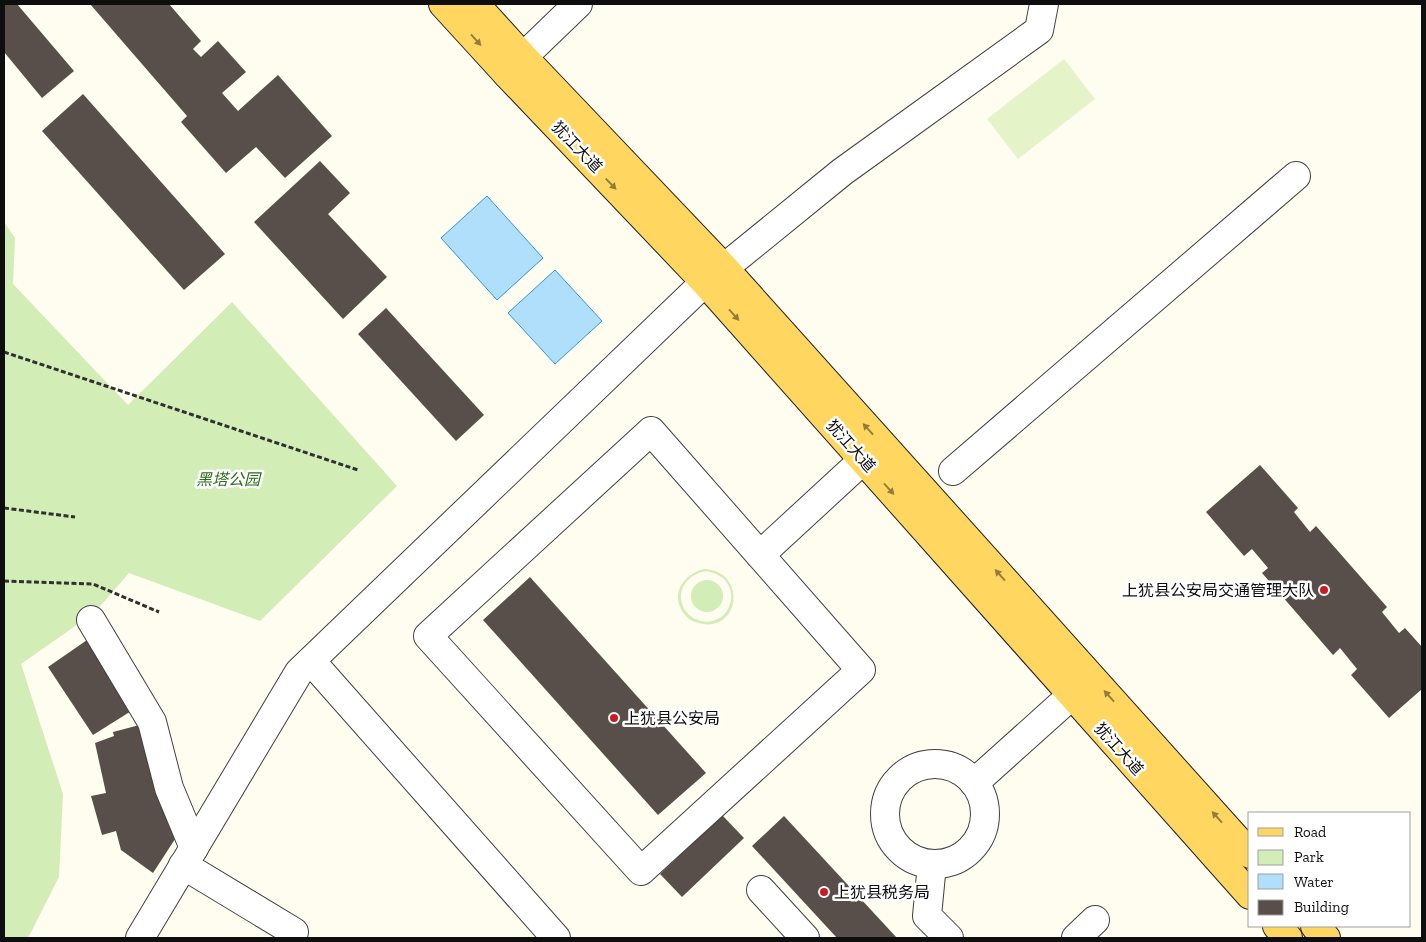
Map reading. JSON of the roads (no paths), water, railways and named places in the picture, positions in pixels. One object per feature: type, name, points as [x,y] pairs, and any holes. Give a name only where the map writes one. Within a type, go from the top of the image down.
[{"type":"main road","name":"犹江大道","points":[[443,4],[515,66],[715,275],[1248,852]]},
{"type":"main road","name":"犹江大道","points":[[475,4],[515,66]]},
{"type":"main road","name":"犹江大道","points":[[715,275],[863,460],[1248,893]]},
{"type":"main road","points":[[1278,927],[1288,938]]},
{"type":"main road","points":[[1316,927],[1326,938]]},
{"type":"street","points":[[515,66],[578,4]]},
{"type":"street","points":[[140,938],[299,672],[715,275],[842,172],[1040,30],[1044,4]]},
{"type":"street","points":[[953,471],[1296,176]]},
{"type":"street","points":[[651,431],[760,555],[861,670],[641,872],[428,636],[651,431]]},
{"type":"street","points":[[760,555],[863,460]]},
{"type":"street","points":[[91,620],[152,722],[188,857],[295,936]]},
{"type":"street","points":[[311,661],[556,938]]},
{"type":"street","points":[[974,783],[1072,695]]},
{"type":"street","points":[[927,764],[947,765],[957,768],[974,783],[983,798],[986,817],[983,830],[969,852],[945,864],[932,864],[919,862],[907,856],[898,847],[890,836],[885,816],[888,796],[900,778],[912,770],[927,764]]},
{"type":"street","points":[[932,864],[927,916],[949,938]]},
{"type":"street","points":[[761,890],[806,938]]},
{"type":"water","points":[[487,196],[543,258],[497,300],[441,238]]},
{"type":"water","points":[[555,270],[602,321],[555,364],[508,313]]},
{"type":"place","name":"上犹县公安局交通管理大队","points":[[1324,590]]},
{"type":"place","name":"上犹县公安局","points":[[614,718]]},
{"type":"place","name":"上犹县税务局","points":[[824,892]]},
{"type":"park label","name":"黑塔公园","points":[[228,479]]}]
